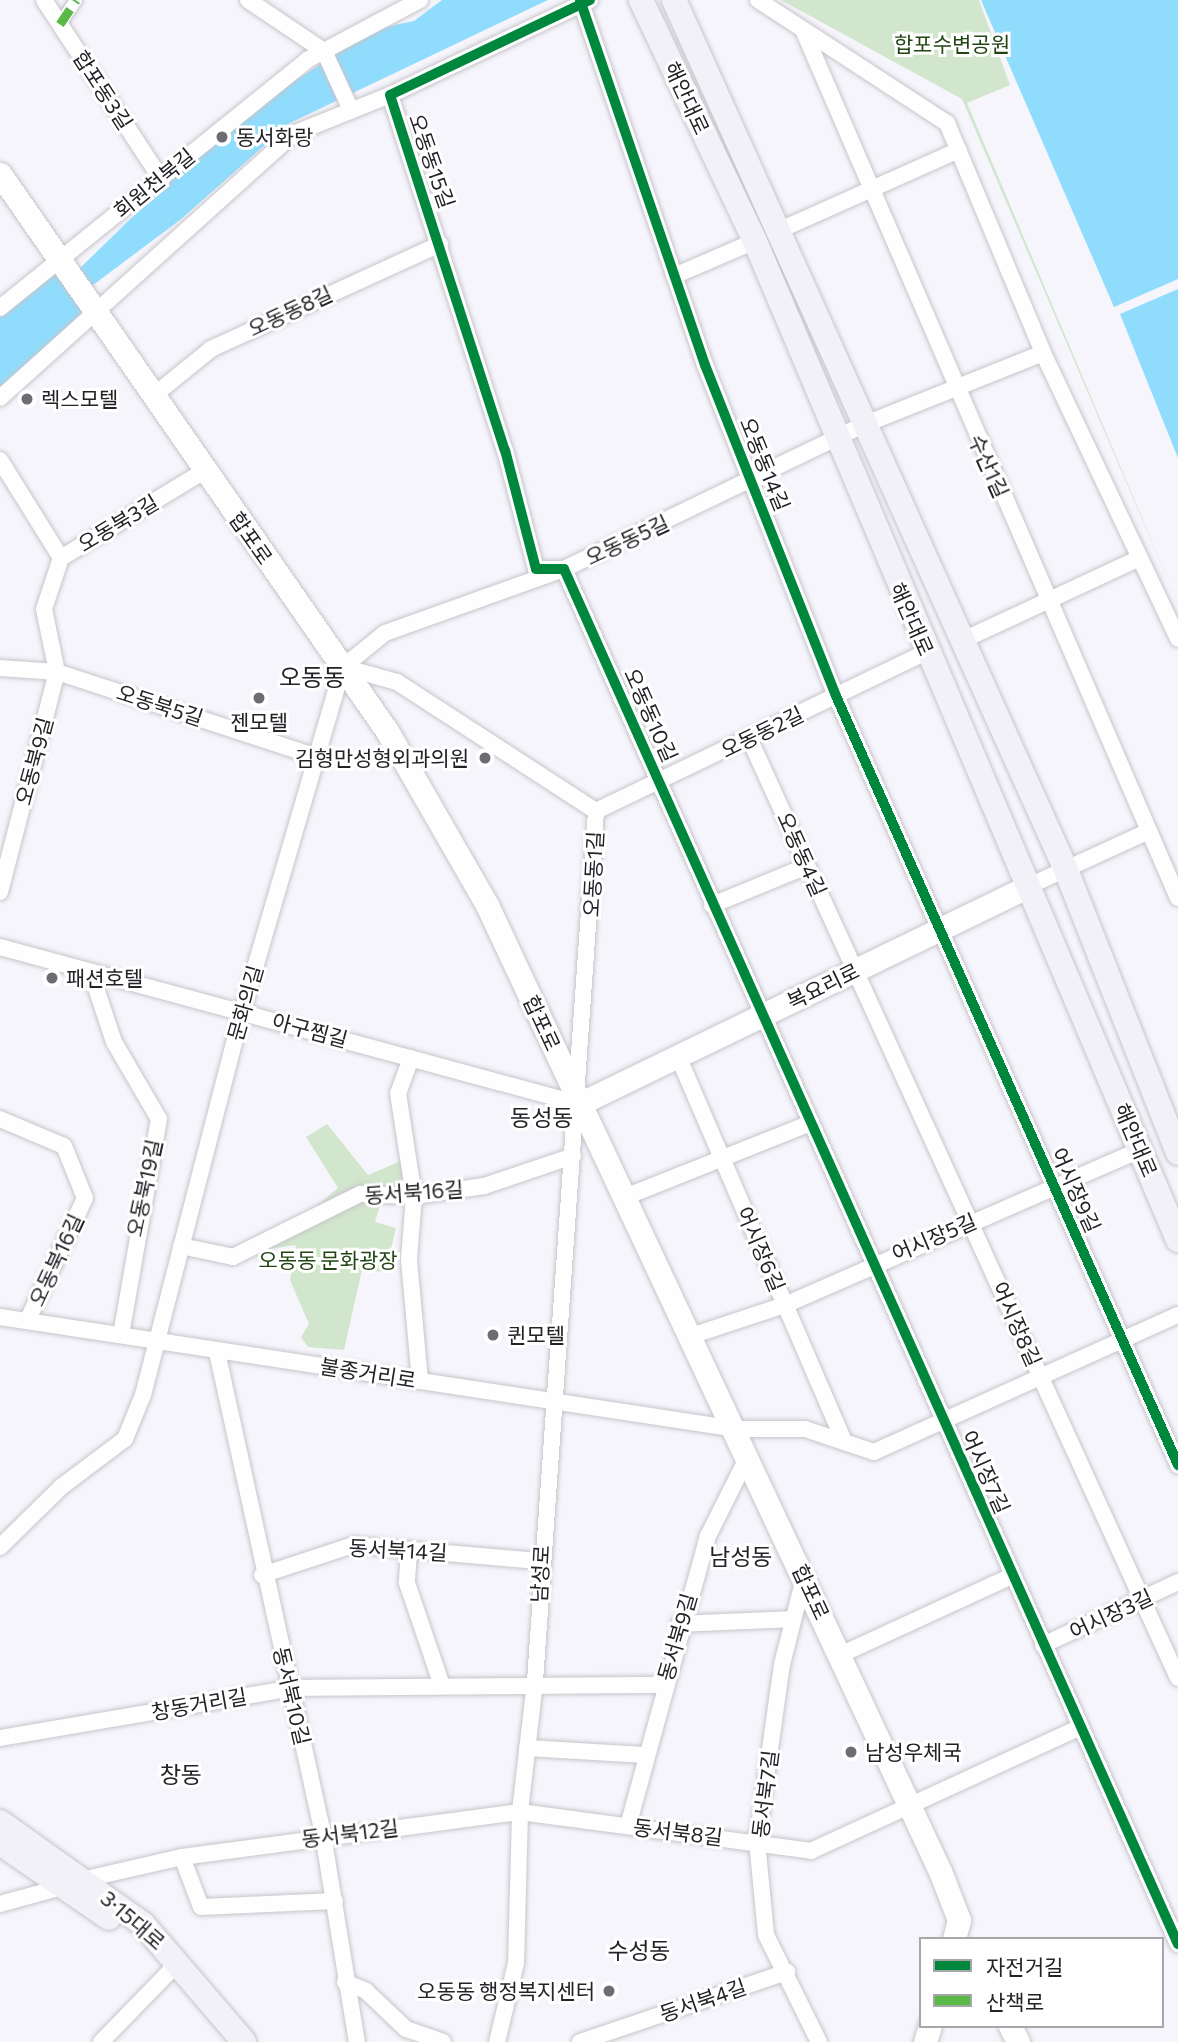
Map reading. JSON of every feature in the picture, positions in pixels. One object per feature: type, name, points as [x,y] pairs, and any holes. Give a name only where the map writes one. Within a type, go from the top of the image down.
[{"type":"main road","name":"해안대로","points":[[641,0],[755,241],[835,441],[1029,886],[1178,1240]]},
{"type":"main road","name":"해안대로","points":[[674,0],[780,230],[863,425],[1066,870],[1175,1138]]},
{"type":"main road","name":"합포로","points":[[0,174],[54,259],[387,731],[487,905],[688,1337],[736,1429],[911,1808],[960,1932]]},
{"type":"main road","name":"복요리로","points":[[579,1104],[1029,886]]},
{"type":"main road","name":"3·15대로","points":[[0,1822],[76,1882],[153,1934],[244,2042]]},
{"type":"main road","name":"3·15대로","points":[[0,1843],[76,1882],[169,1972],[225,2042]]},
{"type":"street","name":"합포동3길","points":[[44,0],[162,180]]},
{"type":"street","points":[[60,24],[76,0]]},
{"type":"street","name":"회원천북길","points":[[0,308],[54,259],[162,180],[226,122],[324,51],[420,0]]},
{"type":"street","points":[[758,0],[947,123],[1043,353],[1178,639]]},
{"type":"street","points":[[250,1],[324,51],[351,110]]},
{"type":"street","name":"오동동15길","points":[[0,398],[293,134],[390,95],[584,1]]},
{"type":"street","name":"오동동14길","points":[[584,1],[674,276],[751,481],[836,696],[939,930]]},
{"type":"street","name":"수산1길","points":[[804,32],[954,386],[1178,898]]},
{"type":"street","name":"오동동15길","points":[[390,95],[505,450],[536,569],[564,569]]},
{"type":"street","points":[[780,230],[869,186],[959,150]]},
{"type":"street","points":[[674,276],[755,241]]},
{"type":"street","name":"오동동8길","points":[[152,397],[211,349],[440,244]]},
{"type":"street","name":"오동동5길","points":[[343,667],[385,633],[564,569],[835,441],[863,425],[954,386],[1043,353]]},
{"type":"street","points":[[0,460],[61,558]]},
{"type":"street","name":"오동북3길","points":[[57,672],[44,609],[61,558],[204,471]]},
{"type":"street","points":[[961,641],[1140,558]]},
{"type":"street","name":"오동동10길","points":[[564,569],[760,1017]]},
{"type":"street","name":"오동동2길","points":[[596,811],[927,652]]},
{"type":"street","name":"문화의길","points":[[0,1547],[61,1487],[125,1439],[156,1341],[242,1012],[343,667]]},
{"type":"street","name":"오동동1길","points":[[343,667],[397,682],[596,811],[579,1104]]},
{"type":"street","name":"오동북5길","points":[[0,668],[57,672],[317,757]]},
{"type":"street","name":"오동북9길","points":[[0,892],[57,672]]},
{"type":"street","name":"오동동4길","points":[[749,738],[855,971]]},
{"type":"street","points":[[1029,886],[1149,831]]},
{"type":"street","points":[[712,905],[807,866]]},
{"type":"street","name":"어시장9길","points":[[939,930],[1178,1465]]},
{"type":"street","name":"아구찜길","points":[[0,947],[579,1104]]},
{"type":"street","name":"어시장8길","points":[[855,971],[1178,1678]]},
{"type":"street","name":"오동북19길","points":[[91,973],[114,1042],[159,1119],[121,1335]]},
{"type":"street","name":"어시장7길","points":[[760,1017],[1178,1944]]},
{"type":"street","name":"어시장6길","points":[[678,1056],[844,1442]]},
{"type":"street","points":[[411,1058],[398,1093],[414,1196],[409,1260],[420,1381]]},
{"type":"street","name":"남성로","points":[[497,2042],[516,1962],[520,1812],[535,1682],[539,1561],[579,1104]]},
{"type":"street","name":"오동북16길","points":[[0,1119],[64,1146],[85,1198],[27,1321]]},
{"type":"street","points":[[625,1197],[808,1124]]},
{"type":"street","name":"어시장5길","points":[[688,1337],[785,1305],[871,1263],[971,1222],[1052,1183],[1140,1150]]},
{"type":"street","name":"동서북16길","points":[[181,1246],[233,1257],[360,1194],[414,1196],[484,1186],[573,1156]]},
{"type":"street","name":"불종거리로","points":[[0,1317],[736,1429],[805,1429],[874,1452],[1123,1344],[1178,1315]]},
{"type":"street","name":"동서북10길","points":[[217,1352],[262,1576],[292,1688],[323,1835],[345,1982],[357,2042]]},
{"type":"street","name":"동서북9길","points":[[628,1826],[680,1623],[708,1536],[748,1456]]},
{"type":"street","name":"동서북14길","points":[[262,1576],[327,1549],[409,1551],[539,1561]]},
{"type":"street","points":[[409,1551],[407,1583],[440,1683]]},
{"type":"street","points":[[840,1655],[1012,1576]]},
{"type":"street","name":"동서북7길","points":[[804,1578],[793,1619],[757,1841],[766,1935],[787,1972],[819,2042]]},
{"type":"street","name":"어시장3길","points":[[1043,1645],[1178,1582]]},
{"type":"street","points":[[680,1623],[793,1619]]},
{"type":"street","name":"창동거리길","points":[[0,1738],[292,1688],[535,1682],[664,1685]]},
{"type":"street","name":"동서북8길","points":[[520,1812],[757,1841],[811,1851],[911,1808],[1080,1727]]},
{"type":"street","points":[[527,1748],[645,1755]]},
{"type":"street","name":"동서북12길","points":[[0,1904],[76,1882],[181,1857],[323,1835],[520,1812]]},
{"type":"street","points":[[181,1857],[201,1907],[335,1901]]},
{"type":"street","points":[[101,2042],[169,1972]]},
{"type":"street","name":"동서북4길","points":[[580,2042],[787,1972]]},
{"type":"street","points":[[345,1982],[366,1991],[406,2029],[443,2042]]},
{"type":"green space","name":"합포수변공원","points":[[781,0],[979,0],[1010,85],[967,103],[1178,603],[962,99]]},
{"type":"green space","name":"오동동 문화광장","points":[[327,1124],[368,1175],[403,1160],[409,1191],[383,1195],[375,1222],[396,1228],[385,1272],[362,1270],[344,1350],[308,1347],[301,1337],[309,1324],[290,1280],[296,1245],[266,1249],[338,1188],[306,1137]]},
{"type":"water","points":[[442,0],[548,0],[290,123],[180,220],[85,291],[93,315],[0,398],[0,308],[54,259],[78,270],[189,162],[280,90],[376,29],[414,21]]},
{"type":"water","points":[[981,0],[1178,0],[1178,279],[1114,307]]},
{"type":"water","points":[[1178,289],[1178,458],[1120,314]]},
{"type":"marked path","points":[[60,24],[76,0]]},
{"type":"cycle path","points":[[580,0],[705,365],[836,696],[1178,1465]]},
{"type":"cycle path","points":[[590,0],[390,95],[505,450],[536,569],[564,569],[1178,1944]]},
{"type":"place","name":"동서화랑","points":[[222,137]]},
{"type":"place","name":"렉스모텔","points":[[27,399]]},
{"type":"place","name":"젠모텔","points":[[259,698]]},
{"type":"place","name":"김형만성형외과의원","points":[[485,758]]},
{"type":"place","name":"패션호텔","points":[[52,978]]},
{"type":"place","name":"퀸모텔","points":[[493,1335]]},
{"type":"place","name":"남성우체국","points":[[851,1752]]},
{"type":"place","name":"오동동 행정복지센터","points":[[609,1991]]},
{"type":"district","name":"오동동","points":[[312,677]]},
{"type":"district","name":"동성동","points":[[542,1117]]},
{"type":"district","name":"남성동","points":[[741,1556]]},
{"type":"district","name":"창동","points":[[181,1774]]},
{"type":"district","name":"수성동","points":[[639,1950]]}]
